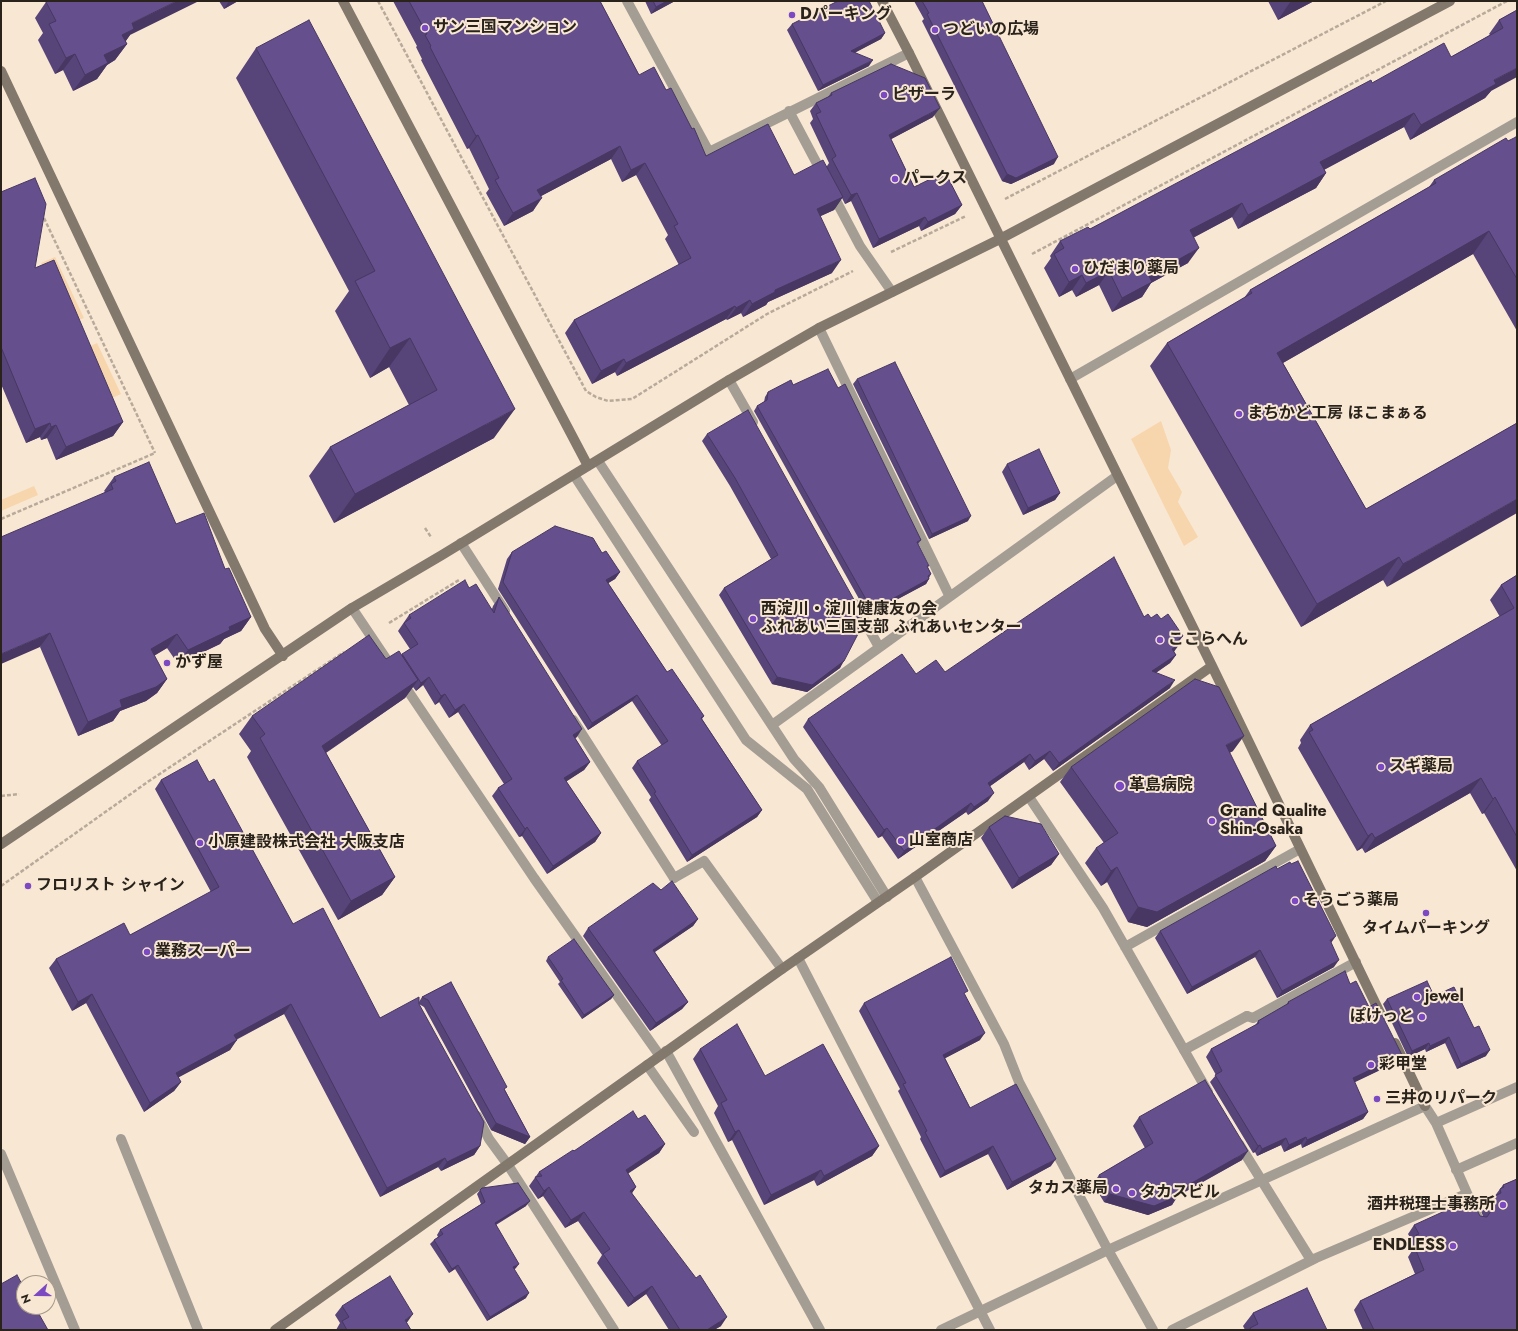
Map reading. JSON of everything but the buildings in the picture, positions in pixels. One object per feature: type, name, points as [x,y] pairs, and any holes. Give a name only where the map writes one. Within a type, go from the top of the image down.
[{"type":"street","points":[[343,1],[593,463],[794,759],[819,787],[887,897]]},
{"type":"street","points":[[627,1],[709,152],[789,111],[909,53]]},
{"type":"street","points":[[882,1],[1212,666],[1425,1106],[1436,1123],[1478,1220]]},
{"type":"street","points":[[1,844],[283,656],[352,608],[462,543],[729,380],[818,328],[1000,239],[1450,1]]},
{"type":"street","points":[[1,71],[179,443],[266,629],[283,656]]},
{"type":"street","points":[[789,111],[860,246],[892,292]]},
{"type":"street","points":[[1070,379],[1517,122]]},
{"type":"street","points":[[818,328],[949,595]]},
{"type":"street","points":[[729,380],[756,428]]},
{"type":"street","points":[[574,475],[746,740],[807,789],[878,902]]},
{"type":"street","points":[[772,725],[949,595],[1117,476]]},
{"type":"street","points":[[462,543],[512,622]]},
{"type":"street","points":[[848,592],[879,647]]},
{"type":"street","points":[[352,608],[534,878],[663,1053],[820,1330]]},
{"type":"street","points":[[275,1330],[663,1053],[887,897],[1212,666]]},
{"type":"street","points":[[567,710],[674,878],[704,861],[782,969]]},
{"type":"street","points":[[1029,796],[1103,908],[1214,1103]]},
{"type":"street","points":[[1125,947],[1300,849]]},
{"type":"street","points":[[915,877],[1004,1044],[1019,1082],[1108,1250],[1153,1330]]},
{"type":"street","points":[[798,958],[990,1330]]},
{"type":"street","points":[[1184,1050],[1246,1016],[1253,1018],[1356,962]]},
{"type":"street","points":[[647,1065],[694,1132]]},
{"type":"street","points":[[1436,1123],[1517,1087]]},
{"type":"street","points":[[470,1105],[489,1139],[508,1165],[614,1330]]},
{"type":"street","points":[[941,1330],[1108,1250],[1425,1106]]},
{"type":"street","points":[[1232,1133],[1311,1260]]},
{"type":"street","points":[[121,1139],[198,1330]]},
{"type":"street","points":[[1456,1170],[1517,1143]]},
{"type":"street","points":[[1,1154],[75,1330]]},
{"type":"street","points":[[1172,1330],[1311,1260],[1466,1194]]},
{"type":"path","points":[[378,1],[586,391],[596,397],[614,401],[632,399],[767,314],[969,215]]},
{"type":"path","points":[[1009,198],[1386,1]]},
{"type":"path","points":[[1013,264],[1507,1]]},
{"type":"path","points":[[1,519],[179,443]]},
{"type":"path","points":[[1,886],[149,781],[370,635],[458,580]]},
{"type":"path","points":[[1,796],[20,794]]},
{"type":"shaded area","points":[[55,257],[84,318],[67,325],[41,263]]},
{"type":"shaded area","points":[[97,343],[121,394],[101,403],[79,351]]},
{"type":"shaded area","points":[[1161,421],[1171,450],[1168,468],[1182,492],[1178,502],[1198,537],[1184,546],[1131,439]]},
{"type":"shaded area","points":[[34,486],[38,495],[1,511],[1,500]]},
{"type":"place","name":"Dパーキング","points":[[792,15]]},
{"type":"place","name":"サン三国マンション","points":[[425,28]]},
{"type":"place","name":"つどいの広場","points":[[935,30]]},
{"type":"place","name":"ピザーラ","points":[[884,95]]},
{"type":"place","name":"パークス","points":[[895,179]]},
{"type":"place","name":"ひだまり薬局","points":[[1075,269]]},
{"type":"place","name":"まちかど工房 ほこまぁる","points":[[1239,414]]},
{"type":"place","name":"西淀川・淀川健康友の会 ふれあい三国支部 ふれあいセンター","points":[[753,619]]},
{"type":"place","name":"ここらへん","points":[[1160,640]]},
{"type":"place","name":"かず屋","points":[[167,663]]},
{"type":"place","name":"スギ薬局","points":[[1381,767]]},
{"type":"place","name":"革島病院","points":[[1120,786]]},
{"type":"place","name":"Grand Qualite Shin-Osaka","points":[[1212,821]]},
{"type":"place","name":"山室商店","points":[[901,841]]},
{"type":"place","name":"小原建設株式会社 大阪支店","points":[[200,843]]},
{"type":"place","name":"フロリスト シャイン","points":[[28,886]]},
{"type":"place","name":"そうごう薬局","points":[[1295,901]]},
{"type":"place","name":"タイムパーキング","points":[[1426,913]]},
{"type":"place","name":"業務スーパー","points":[[147,952]]},
{"type":"place","name":"jewel","points":[[1417,997]]},
{"type":"place","name":"ぽけっと","points":[[1422,1017]]},
{"type":"place","name":"彩甲堂","points":[[1371,1065]]},
{"type":"place","name":"三井のリパーク","points":[[1377,1099]]},
{"type":"place","name":"タカス薬局","points":[[1116,1189]]},
{"type":"place","name":"タカスビル","points":[[1132,1193]]},
{"type":"place","name":"酒井税理士事務所","points":[[1503,1205]]},
{"type":"place","name":"ENDLESS","points":[[1453,1246]]}]
